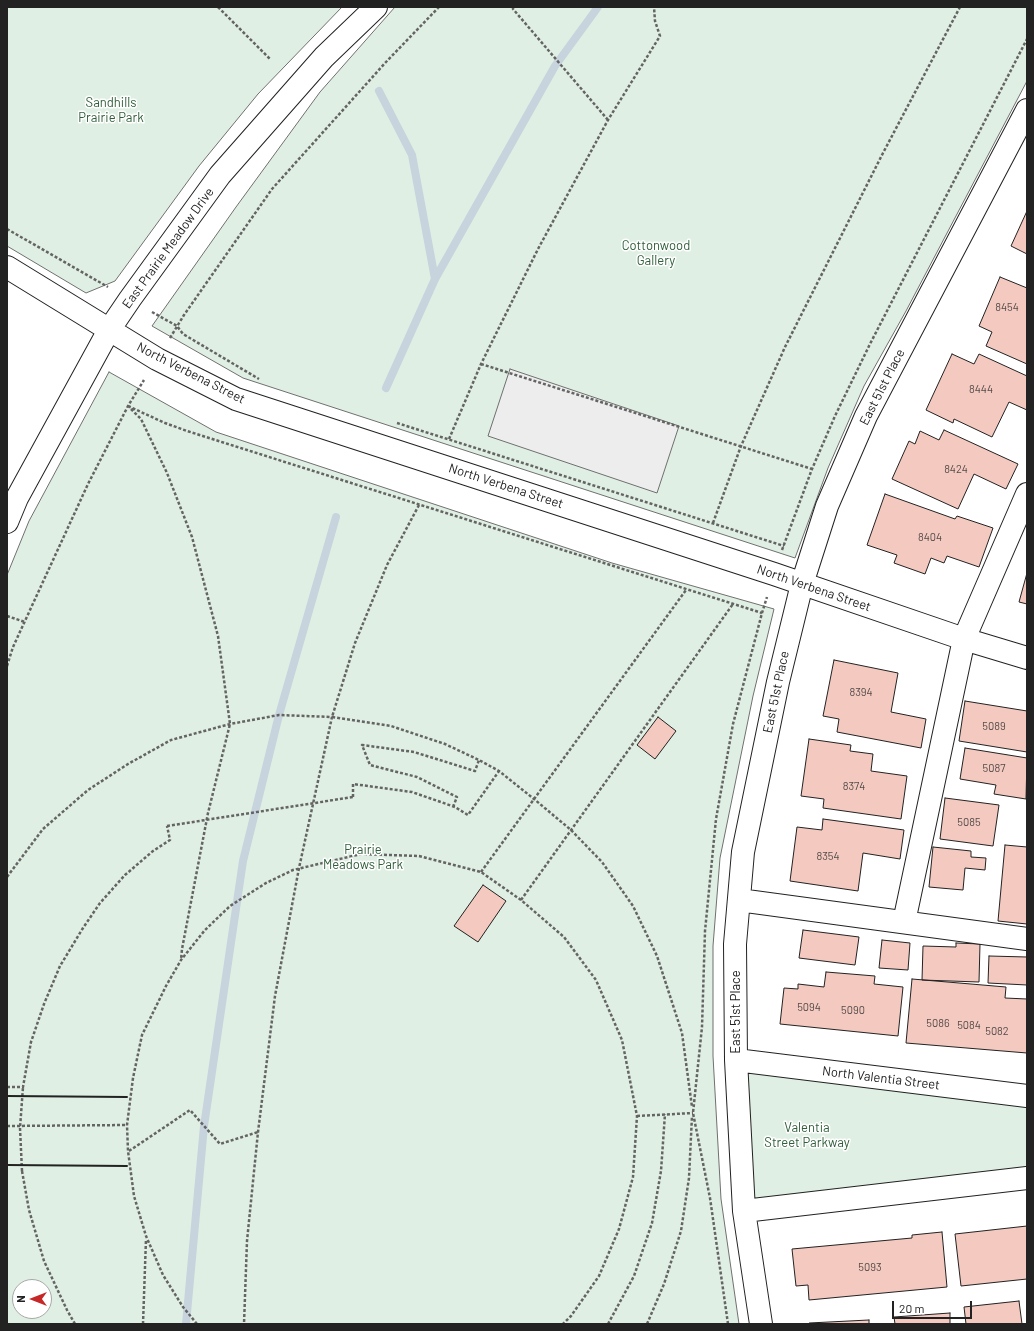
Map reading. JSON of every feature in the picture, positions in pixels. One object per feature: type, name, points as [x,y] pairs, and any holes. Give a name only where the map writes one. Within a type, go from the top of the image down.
[{"type":"street","name":"East Prairie Meadow Drive","points":[[7,522],[17,498],[109,330],[220,175],[324,57],[376,7]]},
{"type":"street","name":"East 51st Place","points":[[761,1324],[744,1211],[736,1060],[735,944],[743,852],[778,682],[802,584],[827,506],[866,416],[1027,110]]},
{"type":"street","name":"North Verbena Street","points":[[7,267],[157,359],[236,399],[802,584],[964,639],[1027,658]]},
{"type":"street","points":[[904,922],[964,639],[1027,494]]},
{"type":"street","points":[[739,900],[1027,938]]},
{"type":"street","name":"North Valentia Street","points":[[736,1060],[1027,1096]]},
{"type":"street","points":[[744,1211],[1027,1178]]},
{"type":"path","points":[[218,7],[270,59]]},
{"type":"path","points":[[169,339],[272,190],[386,62],[439,7]]},
{"type":"path","points":[[513,7],[529,28],[608,120]]},
{"type":"path","points":[[449,439],[482,364],[538,249],[608,120],[660,36],[655,21],[654,7]]},
{"type":"path","points":[[713,523],[741,446],[785,347],[883,153],[960,7]]},
{"type":"path","points":[[396,423],[784,546],[812,469],[835,416],[870,344],[1027,39]]},
{"type":"path","points":[[7,229],[106,286]]},
{"type":"path","points":[[165,319],[177,326],[182,334],[261,380]]},
{"type":"path","points":[[482,364],[812,469]]},
{"type":"path","points":[[7,666],[13,647],[88,484],[128,406],[137,392]]},
{"type":"path","points":[[128,406],[187,432],[686,590],[762,613],[765,604]]},
{"type":"path","points":[[128,406],[142,419],[167,473],[192,538],[218,636],[230,724],[208,813],[181,960]]},
{"type":"path","points":[[244,1324],[247,1241],[258,1132],[275,996],[299,868],[332,717],[355,643],[387,565],[419,505]]},
{"type":"path","points":[[481,872],[686,590]]},
{"type":"path","points":[[521,900],[733,604]]},
{"type":"path","points":[[7,616],[25,622]]},
{"type":"path","points":[[7,877],[43,829],[88,790],[128,764],[171,740],[230,724],[279,715],[332,717],[391,726],[445,744],[499,771],[571,830],[602,862],[633,906],[657,956],[682,1033],[692,1113],[710,1198],[728,1324]]},
{"type":"path","points":[[453,807],[457,797],[417,777],[370,765],[362,745],[414,752],[475,771],[479,760]]},
{"type":"path","points":[[75,1324],[66,1310],[44,1261],[29,1210],[22,1171],[20,1128],[23,1087],[31,1042],[44,1004],[60,966],[100,903],[125,875],[153,851],[170,840],[167,826],[353,797],[353,784],[412,792],[453,807],[468,815],[499,771]]},
{"type":"path","points":[[197,1324],[182,1307],[163,1276],[146,1236],[134,1196],[128,1151],[127,1125],[133,1078],[142,1034],[181,960],[205,930],[230,906],[266,883],[293,870],[361,854],[419,856],[481,872],[521,900],[564,937],[596,980],[622,1040],[637,1116],[633,1177],[619,1229],[599,1276],[564,1324]]},
{"type":"path","points":[[7,1087],[23,1087]]},
{"type":"path","points":[[128,1151],[190,1110],[220,1144],[258,1132]]},
{"type":"path","points":[[637,1116],[692,1113]]},
{"type":"path","points":[[647,1324],[664,1284],[681,1231],[689,1178],[692,1113]]},
{"type":"path","points":[[608,1324],[634,1276],[652,1223],[661,1171],[665,1114]]},
{"type":"path","points":[[7,1126],[127,1125]]},
{"type":"path","points":[[143,1324],[146,1236]]},
{"type":"green space","name":"Sandhills Prairie Park","points":[[7,7],[342,7],[258,94],[199,166],[115,281],[86,293],[7,246]]},
{"type":"green space","name":"Cottonwood Gallery","points":[[395,7],[1027,7],[1027,81],[906,311],[864,386],[828,468],[795,558],[243,378],[152,326],[320,92]]},
{"type":"green space","name":"Prairie Meadows Park","points":[[109,372],[216,432],[612,563],[774,609],[753,696],[720,858],[713,946],[713,1056],[721,1199],[739,1324],[7,1324],[7,575],[29,521]]},
{"type":"green space","name":"Valentia Street Parkway","points":[[736,1060],[1027,1096],[1027,1178],[744,1211]]},
{"type":"shaded area","points":[[510,369],[679,426],[657,493],[488,436]]},
{"type":"building","points":[[1027,211],[1027,254],[1011,246]]},
{"type":"building","points":[[1000,277],[1027,288],[1027,364],[986,346],[992,332],[979,326]]},
{"type":"building","points":[[952,354],[974,364],[979,354],[1027,376],[1027,410],[1009,402],[992,437],[954,419],[953,423],[926,410]]},
{"type":"building","points":[[944,430],[1018,464],[1006,489],[974,474],[958,509],[892,479],[909,441],[915,444],[920,431],[939,440]]},
{"type":"building","points":[[885,494],[955,519],[957,516],[993,528],[979,567],[947,556],[944,563],[931,558],[925,574],[894,563],[897,555],[867,545]]},
{"type":"building","points":[[1027,573],[1027,604],[1019,602]]},
{"type":"building","points":[[834,660],[898,673],[891,712],[926,719],[921,748],[837,732],[839,719],[823,716]]},
{"type":"building","points":[[965,701],[1027,711],[1027,752],[959,741]]},
{"type":"building","points":[[658,717],[676,731],[655,759],[637,745]]},
{"type":"building","points":[[809,739],[851,745],[850,751],[873,754],[871,771],[907,776],[901,819],[823,808],[824,799],[801,796]]},
{"type":"building","points":[[965,748],[1027,758],[1026,799],[994,794],[996,785],[960,779]]},
{"type":"building","points":[[945,798],[999,805],[993,846],[940,839]]},
{"type":"building","points":[[823,819],[904,830],[900,859],[863,853],[858,891],[790,881],[797,827],[822,830]]},
{"type":"building","points":[[1005,845],[1027,847],[1027,924],[998,921]]},
{"type":"building","points":[[933,847],[971,851],[971,857],[986,858],[985,870],[965,868],[963,890],[929,887]]},
{"type":"building","points":[[483,885],[506,901],[478,942],[454,926]]},
{"type":"building","points":[[803,930],[859,937],[855,965],[799,958]]},
{"type":"building","points":[[882,940],[910,943],[908,970],[879,968]]},
{"type":"building","points":[[956,943],[980,944],[979,982],[922,980],[923,946],[956,947]]},
{"type":"building","points":[[989,956],[1027,957],[1027,985],[988,983]]},
{"type":"building","points":[[826,972],[875,976],[874,984],[903,987],[898,1036],[780,1024],[784,988],[798,989],[798,984],[824,987]]},
{"type":"building","points":[[912,979],[1006,987],[1005,998],[1027,999],[1027,1053],[906,1043]]},
{"type":"building","points":[[1027,1226],[1027,1279],[961,1286],[955,1234]]},
{"type":"building","points":[[942,1232],[947,1287],[809,1300],[808,1285],[796,1286],[792,1249],[912,1238],[912,1235]]},
{"type":"building","points":[[1019,1301],[1022,1324],[966,1324],[964,1307]]},
{"type":"building","points":[[950,1313],[950,1324],[895,1324],[894,1317]]},
{"type":"building","points":[[869,1320],[869,1324],[809,1323]]},
{"type":"waterway","points":[[386,388],[435,279],[555,66],[598,7]]},
{"type":"waterway","points":[[379,91],[412,155],[435,279]]},
{"type":"waterway","points":[[186,1324],[204,1126],[243,861],[279,715],[336,517]]},
{"type":"wall","points":[[7,1096],[127,1097]]},
{"type":"wall","points":[[7,1165],[127,1166]]}]
